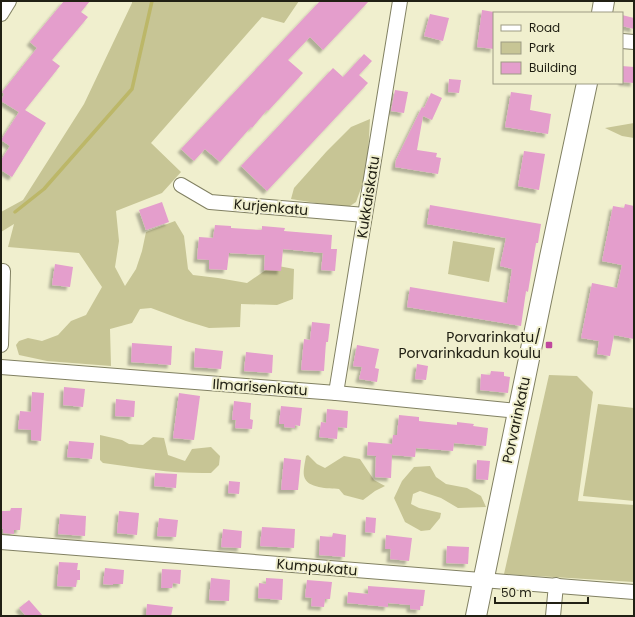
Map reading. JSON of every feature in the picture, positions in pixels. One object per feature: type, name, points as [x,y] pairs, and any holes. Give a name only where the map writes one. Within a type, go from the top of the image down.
[{"type":"street","points":[[1,14],[9,1]]},
{"type":"street","name":"Kukkaiskatu","points":[[336,393],[400,1]]},
{"type":"street","points":[[602,12],[604,1]]},
{"type":"street","points":[[623,41],[634,42]]},
{"type":"street","name":"Porvarinkatu","points":[[476,616],[587,84]]},
{"type":"street","name":"Kurjenkatu","points":[[181,185],[210,202],[365,215]]},
{"type":"street","points":[[1,345],[3,271]]},
{"type":"street","name":"Ilmarisenkatu","points":[[1,367],[336,393],[518,411]]},
{"type":"street","name":"Kumpukatu","points":[[1,542],[634,592]]},
{"type":"street","points":[[553,616],[556,585]]},
{"type":"green space","points":[[132,1],[299,1],[284,23],[262,17],[151,143],[181,172],[162,193],[116,211],[119,241],[115,267],[125,286],[136,269],[146,232],[175,221],[184,236],[188,269],[193,275],[247,283],[273,265],[294,269],[293,299],[277,305],[241,304],[240,327],[209,328],[151,308],[140,309],[132,323],[110,329],[111,366],[47,361],[19,355],[16,345],[19,341],[28,338],[42,341],[58,335],[71,321],[86,315],[102,287],[79,253],[8,247],[14,224],[1,232],[1,212],[23,200],[84,104]]},
{"type":"green space","points":[[370,119],[367,172],[356,202],[347,208],[291,199],[294,188],[327,151],[351,127]]},
{"type":"green space","points":[[634,123],[634,138],[622,136],[605,128]]},
{"type":"green space","points":[[453,241],[495,248],[489,282],[448,274]]},
{"type":"green space","points":[[549,375],[577,376],[593,392],[578,501],[634,505],[634,582],[504,574]]},
{"type":"green space","points":[[598,404],[634,408],[634,501],[583,496]]},
{"type":"green space","points":[[100,435],[122,440],[129,444],[143,445],[153,437],[164,438],[168,455],[185,461],[192,449],[211,447],[220,456],[219,465],[211,473],[184,473],[103,463],[100,460]]},
{"type":"green space","points":[[308,455],[317,464],[325,468],[344,456],[360,459],[374,480],[385,486],[363,500],[344,495],[339,489],[314,486],[306,480],[304,476],[306,456]]},
{"type":"green space","points":[[430,466],[436,477],[446,484],[467,488],[481,496],[486,507],[458,508],[441,498],[420,491],[413,494],[411,504],[419,508],[441,513],[440,518],[430,530],[421,531],[405,522],[394,498],[402,481],[414,467]]},
{"type":"building","points":[[64,1],[90,1],[81,12],[88,17],[52,60],[60,66],[25,110],[46,123],[12,177],[1,170],[1,160],[10,146],[1,140],[19,112],[1,101],[4,94],[2,92],[37,48],[30,42]]},
{"type":"building","points":[[320,1],[369,1],[323,50],[310,37],[288,60],[303,73],[220,162],[205,149],[194,161],[181,149]]},
{"type":"building","points":[[482,10],[494,12],[493,49],[477,47]]},
{"type":"building","points":[[430,14],[449,18],[443,41],[424,36]]},
{"type":"building","points":[[623,15],[634,18],[634,29],[623,26]]},
{"type":"building","points":[[364,54],[372,61],[359,75],[368,83],[267,191],[241,166],[333,68],[343,77]]},
{"type":"building","points":[[623,66],[634,67],[634,83],[623,82]]},
{"type":"building","points":[[449,79],[461,80],[459,93],[448,92]]},
{"type":"building","points":[[395,90],[408,92],[404,113],[391,111]]},
{"type":"building","points":[[511,92],[532,95],[530,110],[551,114],[548,134],[505,127]]},
{"type":"building","points":[[431,93],[442,98],[432,120],[423,116],[417,150],[437,153],[436,157],[441,158],[438,174],[395,167],[396,160],[422,107],[424,108]]},
{"type":"building","points":[[524,151],[545,154],[539,190],[518,186]]},
{"type":"building","points":[[162,202],[169,222],[146,230],[139,210]]},
{"type":"building","points":[[625,204],[634,206],[634,339],[614,335],[610,356],[597,354],[599,341],[581,338],[592,283],[617,288],[622,265],[602,261],[613,206],[624,208]]},
{"type":"building","points":[[430,205],[541,224],[538,243],[536,243],[528,292],[526,291],[521,326],[407,307],[410,287],[507,303],[512,269],[500,266],[506,238],[427,224]]},
{"type":"building","points":[[215,225],[231,226],[231,228],[262,230],[262,226],[285,228],[284,231],[332,235],[331,249],[337,249],[335,271],[321,270],[323,253],[283,249],[281,271],[264,270],[265,255],[229,253],[227,270],[209,269],[209,260],[197,259],[199,237],[213,238]]},
{"type":"building","points":[[55,264],[73,267],[70,287],[52,285]]},
{"type":"building","points":[[312,322],[330,324],[328,342],[326,342],[324,371],[301,370],[304,339],[310,340]]},
{"type":"building","points":[[132,343],[172,346],[171,365],[131,362]]},
{"type":"building","points":[[357,345],[379,349],[375,368],[379,369],[377,382],[359,379],[362,367],[353,366]]},
{"type":"building","points":[[195,348],[223,351],[221,369],[194,367]]},
{"type":"building","points":[[246,352],[273,355],[272,373],[244,371]]},
{"type":"building","points":[[417,364],[428,366],[426,380],[415,379]]},
{"type":"building","points":[[491,371],[504,372],[504,376],[510,377],[508,393],[480,390],[481,374],[490,375]]},
{"type":"building","points":[[64,387],[85,389],[83,407],[63,405]]},
{"type":"building","points":[[32,392],[44,393],[41,441],[31,440],[31,430],[18,429],[20,411],[31,412]]},
{"type":"building","points":[[179,393],[200,396],[194,440],[173,438]]},
{"type":"building","points":[[116,399],[135,401],[134,417],[115,416]]},
{"type":"building","points":[[234,401],[251,403],[250,419],[253,420],[252,429],[235,428],[236,420],[232,420]]},
{"type":"building","points":[[281,406],[302,408],[300,426],[295,425],[295,428],[284,427],[284,424],[279,424]]},
{"type":"building","points":[[327,409],[348,411],[347,428],[338,427],[337,439],[319,437],[321,422],[326,423]]},
{"type":"building","points":[[399,415],[419,417],[419,421],[457,425],[457,422],[474,424],[473,426],[488,428],[486,446],[454,443],[453,451],[416,448],[415,457],[392,455],[391,478],[375,477],[376,456],[367,455],[368,442],[392,444],[393,435],[397,435]]},
{"type":"building","points":[[69,441],[94,443],[92,459],[67,457]]},
{"type":"building","points":[[284,458],[301,460],[298,490],[281,490]]},
{"type":"building","points":[[477,460],[490,461],[488,480],[476,479]]},
{"type":"building","points":[[155,473],[177,474],[176,488],[154,486]]},
{"type":"building","points":[[229,481],[240,482],[239,494],[228,493]]},
{"type":"building","points":[[11,508],[22,508],[20,530],[14,530],[14,534],[3,533],[3,529],[1,528],[1,511],[10,511]]},
{"type":"building","points":[[119,511],[139,513],[137,535],[117,533]]},
{"type":"building","points":[[60,514],[86,516],[85,536],[58,534]]},
{"type":"building","points":[[366,517],[376,518],[375,533],[365,532]]},
{"type":"building","points":[[159,518],[178,520],[176,537],[157,536]]},
{"type":"building","points":[[262,527],[295,529],[294,548],[260,546]]},
{"type":"building","points":[[223,529],[242,531],[241,548],[221,547]]},
{"type":"building","points":[[333,533],[346,535],[345,557],[319,555],[320,536],[332,537]]},
{"type":"building","points":[[386,535],[412,538],[409,561],[390,559],[391,549],[385,549]]},
{"type":"building","points":[[447,546],[469,547],[468,564],[446,563]]},
{"type":"building","points":[[59,562],[78,563],[77,570],[80,570],[80,580],[77,580],[76,587],[57,586]]},
{"type":"building","points":[[105,568],[124,570],[123,584],[103,584]]},
{"type":"building","points":[[162,569],[181,570],[180,584],[173,583],[172,588],[161,588]]},
{"type":"building","points":[[211,578],[230,580],[229,601],[209,600]]},
{"type":"building","points":[[266,578],[283,579],[282,600],[258,598],[259,583],[266,584]]},
{"type":"building","points":[[307,580],[332,582],[330,599],[325,599],[324,607],[311,606],[312,598],[305,597]]},
{"type":"building","points":[[368,586],[425,590],[423,606],[420,606],[420,610],[410,609],[410,605],[388,603],[388,607],[347,603],[348,592],[368,594]]},
{"type":"building","points":[[29,600],[43,616],[26,616],[19,608]]},
{"type":"building","points":[[147,604],[173,607],[171,616],[146,615]]},
{"type":"waterway","points":[[15,212],[44,189],[132,89],[152,1]]},
{"type":"place","name":"Porvarinkatu/ Porvarinkadun koulu","points":[[549,345]]}]
